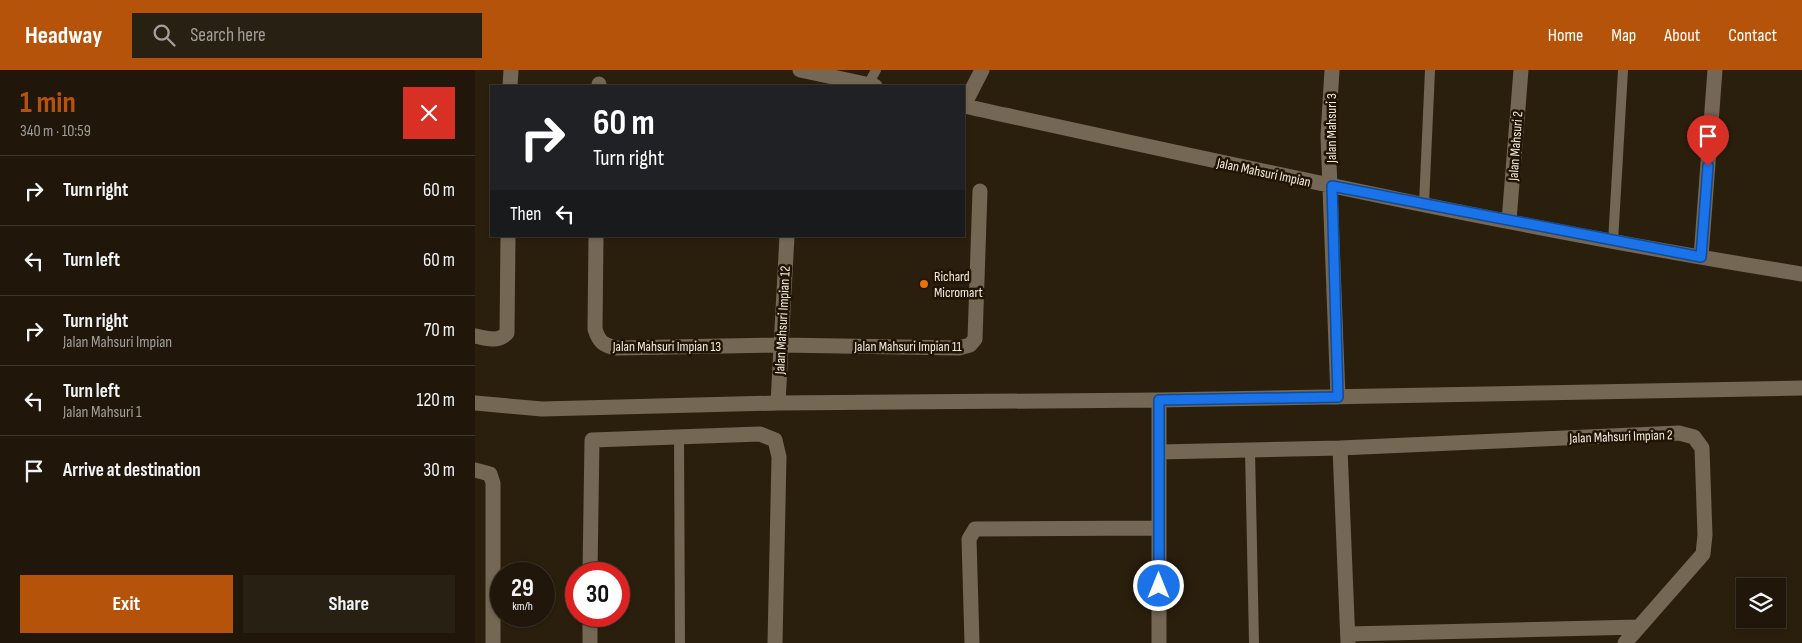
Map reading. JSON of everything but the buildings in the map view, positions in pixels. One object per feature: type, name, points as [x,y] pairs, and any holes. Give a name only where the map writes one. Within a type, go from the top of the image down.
[{"type":"street","points":[[510,85],[511,70]]},
{"type":"street","points":[[800,70],[868,85]]},
{"type":"street","points":[[965,103],[982,70]]},
{"type":"street","name":"Jalan Mahsuri 3","points":[[1332,70],[1328,136],[1332,186],[1338,397]]},
{"type":"street","name":"Jalan Mahsuri 2","points":[[1509,221],[1521,70]]},
{"type":"street","points":[[1701,257],[1715,70]]},
{"type":"street","name":"Jalan Mahsuri Impian","points":[[965,105],[1332,186],[1613,242],[1802,274]]},
{"type":"street","name":"Jalan Mahsuri Impian 11","points":[[781,346],[959,348],[970,345],[975,339],[980,191]]},
{"type":"street","points":[[475,336],[494,340],[503,338],[507,333],[508,237]]},
{"type":"street","name":"Jalan Mahsuri Impian 13","points":[[596,237],[595,329],[604,345],[616,348],[781,346]]},
{"type":"street","name":"Jalan Mahsuri Impian 12","points":[[778,403],[787,237]]},
{"type":"street","points":[[475,403],[542,409],[778,403],[1159,400],[1802,388]]},
{"type":"street","points":[[1159,400],[1159,643]]},
{"type":"street","name":"Jalan Mahsuri Impian 2","points":[[1159,452],[1340,448],[1679,433],[1694,437],[1702,448],[1705,535],[1703,554],[1625,643]]},
{"type":"street","points":[[590,562],[592,440],[760,434],[775,440],[779,456],[775,643]]},
{"type":"street","points":[[1340,448],[1348,639],[1639,627]]},
{"type":"street","points":[[475,470],[490,474],[493,483],[493,643]]},
{"type":"street","points":[[972,643],[969,539],[975,529],[1158,528]]},
{"type":"street","points":[[589,643],[590,627]]},
{"type":"lane","points":[[872,85],[876,70]]},
{"type":"lane","points":[[1423,204],[1431,70]]},
{"type":"lane","points":[[1613,242],[1623,70]]},
{"type":"lane","points":[[679,436],[680,643]]},
{"type":"lane","points":[[1250,450],[1254,643]]},
{"type":"place","name":"Richard Micromart","points":[[924,284]]},
{"type":"route","points":[[1159,586],[1159,400],[1338,397],[1332,186],[1613,242],[1701,257],[1708,166]]}]
